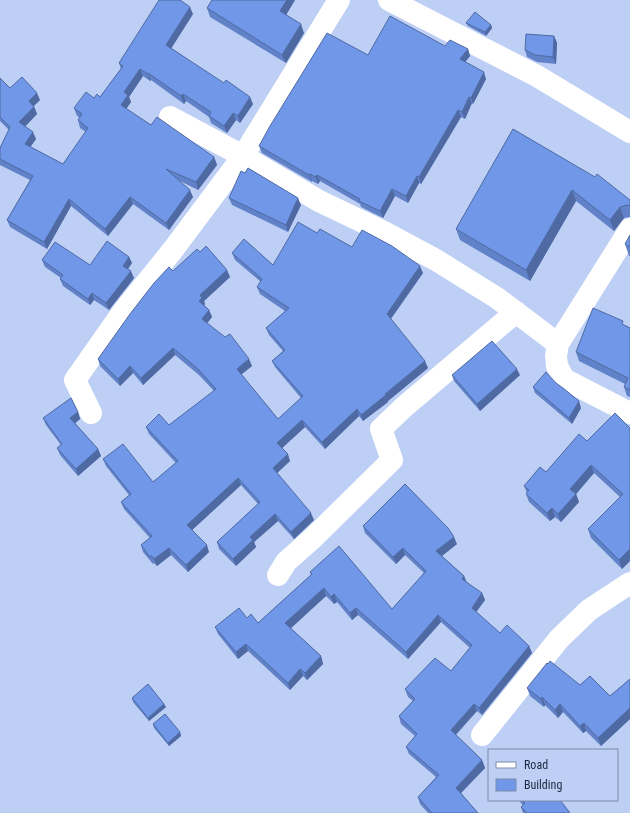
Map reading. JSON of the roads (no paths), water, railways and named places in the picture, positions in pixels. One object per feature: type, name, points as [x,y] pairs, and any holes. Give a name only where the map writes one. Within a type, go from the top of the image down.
[{"type":"street","points":[[91,413],[75,380],[122,314],[172,251],[243,156],[339,0]]},
{"type":"street","points":[[389,0],[536,76],[630,132]]},
{"type":"street","points":[[170,117],[243,156],[319,201],[384,232],[436,260],[496,298],[558,344]]},
{"type":"street","points":[[630,229],[558,344],[556,356],[557,366],[564,379],[630,413]]},
{"type":"street","points":[[278,575],[286,562],[313,538],[392,460],[381,429],[404,407],[516,312]]},
{"type":"street","points":[[482,735],[559,639],[589,610],[630,583]]}]
